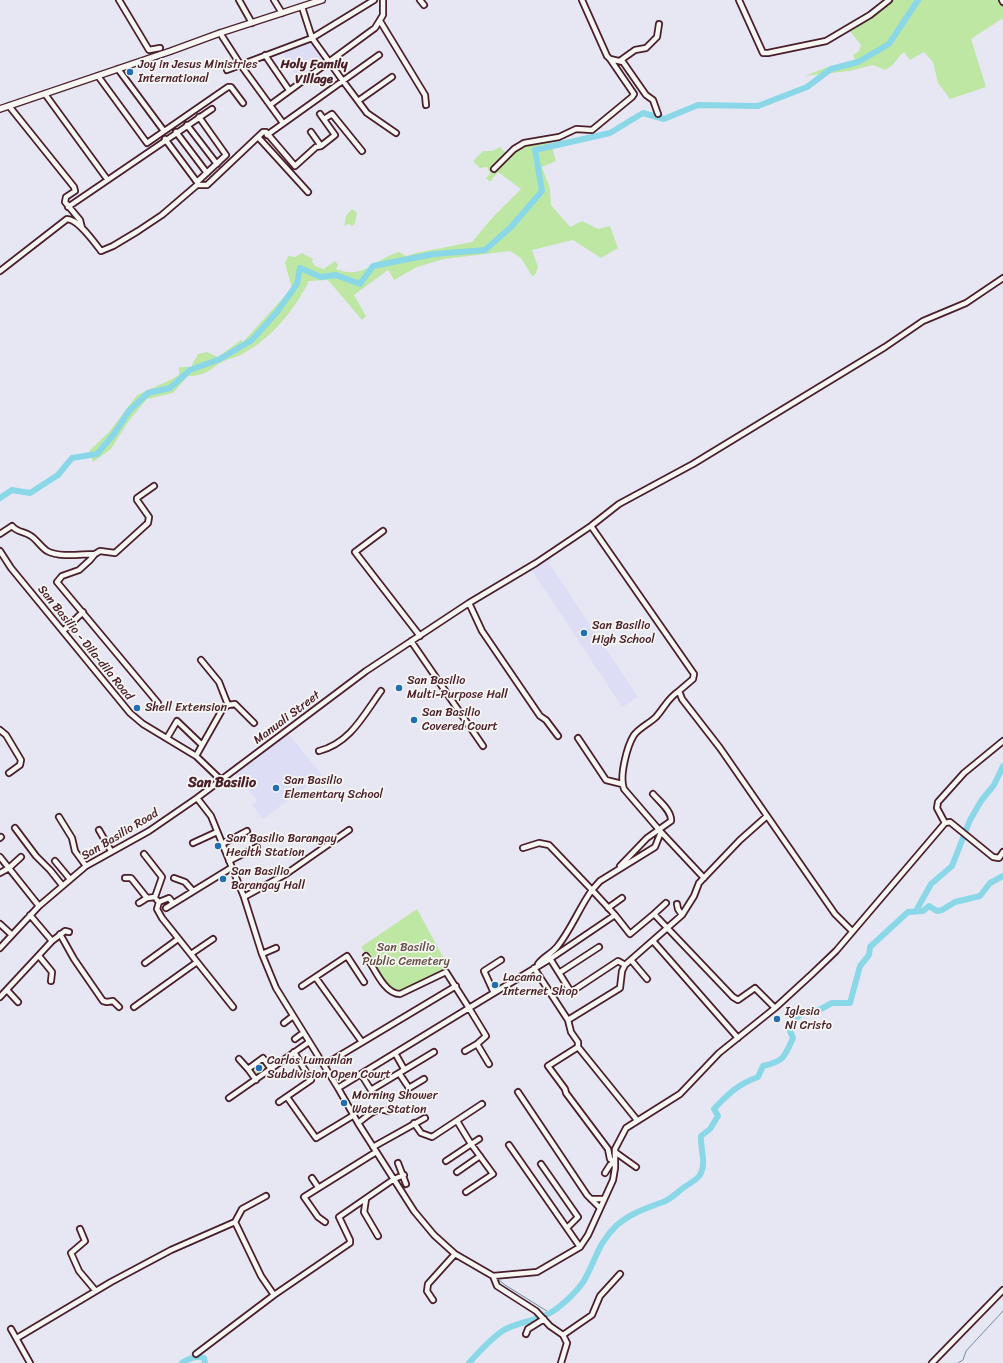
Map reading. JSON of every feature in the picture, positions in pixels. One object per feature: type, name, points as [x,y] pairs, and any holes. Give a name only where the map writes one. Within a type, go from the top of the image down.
[{"type":"main road","points":[[0,109],[220,33],[322,0]]},
{"type":"street","points":[[119,0],[149,50],[160,48]]},
{"type":"street","points":[[239,0],[252,23]]},
{"type":"street","points":[[274,0],[282,13]]},
{"type":"street","points":[[227,70],[312,38],[374,0]]},
{"type":"street","points":[[270,105],[328,61],[371,31],[380,21],[384,12],[383,0]]},
{"type":"street","points":[[420,0],[424,5]]},
{"type":"street","points":[[494,169],[514,149],[524,143],[559,137],[576,129],[592,130],[634,94],[633,90],[606,54],[582,0]]},
{"type":"street","points":[[739,0],[763,53],[768,53],[826,41],[870,15],[889,0]]},
{"type":"street","points":[[302,7],[312,38],[328,61],[372,118],[396,133]]},
{"type":"street","points":[[380,21],[425,95],[426,105]]},
{"type":"street","points":[[621,60],[635,50],[646,48],[657,36],[659,24]]},
{"type":"street","points":[[220,33],[240,64],[283,123]]},
{"type":"street","points":[[265,55],[289,90]]},
{"type":"street","points":[[268,135],[379,55]]},
{"type":"street","points":[[610,59],[621,60],[630,69],[646,95],[653,100],[658,114]]},
{"type":"street","points":[[118,68],[164,131]]},
{"type":"street","points":[[98,76],[147,142],[230,86],[243,104]]},
{"type":"street","points":[[358,101],[392,77]]},
{"type":"street","points":[[45,94],[107,179]]},
{"type":"street","points":[[9,106],[74,187],[74,191],[66,197],[65,202],[80,220],[82,228]]},
{"type":"street","points":[[68,207],[165,139],[212,109]]},
{"type":"street","points":[[0,271],[67,219],[82,228],[101,251],[113,246],[162,215],[197,185],[207,185],[258,136],[265,132],[295,166],[316,148],[335,135],[320,114]]},
{"type":"street","points":[[324,119],[332,114],[362,151]]},
{"type":"street","points":[[165,139],[196,182],[226,154],[199,117]]},
{"type":"street","points":[[187,125],[217,164]]},
{"type":"street","points":[[176,132],[207,173]]},
{"type":"street","points":[[311,132],[321,146]]},
{"type":"street","points":[[258,136],[308,192]]},
{"type":"street","points":[[72,221],[76,215]]},
{"type":"street","name":"Manuali Street","points":[[221,780],[366,671],[469,603],[591,526],[619,504],[720,448],[885,347],[923,321],[966,303],[1003,278]]},
{"type":"street","points":[[154,486],[137,498],[149,517],[148,523],[115,553],[100,551],[95,554],[85,566],[73,573],[62,576],[58,582],[158,703]]},
{"type":"street","points":[[0,534],[12,526],[18,532],[34,538],[49,551],[70,555],[95,554]]},
{"type":"street","points":[[591,526],[694,674],[693,679],[663,705],[653,720],[635,733],[622,771],[622,784],[624,789],[660,831],[704,878]]},
{"type":"street","points":[[383,531],[355,552],[420,636]]},
{"type":"street","name":"San Basilio - Dila-dila Road","points":[[0,551],[11,568],[125,708],[143,724],[196,756],[221,780]]},
{"type":"street","points":[[469,603],[482,631],[540,716],[546,720],[558,736]]},
{"type":"street","points":[[62,631],[83,612]]},
{"type":"street","points":[[412,641],[483,746]]},
{"type":"street","points":[[201,660],[219,682],[228,705]]},
{"type":"street","points":[[679,691],[682,699],[720,748],[835,914],[852,931]]},
{"type":"street","points":[[319,752],[330,749],[342,741],[360,722],[381,692]]},
{"type":"street","points":[[196,756],[222,710],[228,705],[235,704],[254,723]]},
{"type":"street","points":[[167,738],[177,721],[202,745]]},
{"type":"street","points":[[0,730],[6,735],[21,760],[20,765],[9,773]]},
{"type":"street","points":[[578,738],[606,780],[622,784]]},
{"type":"street","points":[[945,823],[937,808],[938,802],[964,773],[1002,744]]},
{"type":"street","name":"San Basilio Road","points":[[0,948],[39,906],[86,866],[149,831],[221,780]]},
{"type":"street","points":[[615,872],[647,838],[660,831],[671,821],[671,816],[653,794]]},
{"type":"street","points":[[197,798],[208,811],[222,844],[244,897],[262,954],[276,988],[354,1115],[375,1146],[376,1152],[396,1179],[422,1220],[455,1254],[493,1276],[537,1272],[580,1247],[588,1235],[614,1176],[614,1162],[617,1143],[624,1131],[637,1120],[682,1092],[719,1053],[775,1008],[826,960],[945,823],[950,822],[993,857],[999,858],[1003,852]]},
{"type":"street","points":[[568,1020],[620,988],[624,965],[668,928],[682,914],[694,896],[699,883],[745,834],[767,816]]},
{"type":"street","points":[[59,817],[72,838],[75,851],[86,866]]},
{"type":"street","points":[[15,828],[36,856],[62,885]]},
{"type":"street","points":[[99,830],[112,851]]},
{"type":"street","points":[[244,897],[286,874],[349,830]]},
{"type":"street","points":[[222,844],[247,831]]},
{"type":"street","points":[[549,957],[563,940],[592,890],[600,881],[655,847],[660,831]]},
{"type":"street","points":[[193,843],[217,832]]},
{"type":"street","points":[[523,848],[539,843],[549,845],[615,915],[630,934],[666,903]]},
{"type":"street","points":[[229,861],[257,847]]},
{"type":"street","points":[[144,854],[162,877],[155,897]]},
{"type":"street","points":[[0,857],[39,906]]},
{"type":"street","points":[[0,873],[9,868],[21,857]]},
{"type":"street","points":[[55,861],[70,879]]},
{"type":"street","points":[[166,908],[231,868]]},
{"type":"street","points":[[125,878],[130,878],[147,898]]},
{"type":"street","points":[[174,878],[185,882],[193,891]]},
{"type":"street","points":[[139,903],[147,898],[155,897]]},
{"type":"street","points":[[155,897],[159,902]]},
{"type":"street","points":[[159,902],[169,898],[173,903]]},
{"type":"street","points":[[608,908],[622,898]]},
{"type":"street","points":[[159,902],[157,906],[158,911],[178,939],[233,1007]]},
{"type":"street","points":[[677,904],[678,909],[682,914]]},
{"type":"street","points":[[654,914],[736,1000],[755,988],[775,1008]]},
{"type":"street","points":[[30,915],[52,941]]},
{"type":"street","points":[[338,1088],[536,967],[549,957],[615,915]]},
{"type":"street","points":[[0,924],[12,935]]},
{"type":"street","points":[[0,997],[52,941],[65,931],[68,932]]},
{"type":"street","points":[[60,934],[74,959],[103,1001],[113,1001],[119,1007]]},
{"type":"street","points":[[145,963],[178,939]]},
{"type":"street","points":[[191,954],[213,939]]},
{"type":"street","points":[[653,941],[738,1038]]},
{"type":"street","points":[[559,973],[600,947]]},
{"type":"street","points":[[262,954],[276,948]]},
{"type":"street","points":[[39,956],[52,972],[51,981]]},
{"type":"street","points":[[302,986],[316,978],[346,956],[364,982]]},
{"type":"street","points":[[366,956],[384,984],[393,993],[400,994],[444,972],[448,974],[486,1036],[477,1044],[465,1051]]},
{"type":"street","points":[[549,957],[571,992],[618,961],[624,965]]},
{"type":"street","points":[[494,993],[484,971],[501,960]]},
{"type":"street","points":[[631,960],[647,979]]},
{"type":"street","points":[[134,1007],[197,962]]},
{"type":"street","points":[[536,967],[568,1020],[571,1032],[578,1042],[578,1047],[637,1120]]},
{"type":"street","points":[[316,978],[362,1042]]},
{"type":"street","points":[[324,1066],[456,986]]},
{"type":"street","points":[[7,990],[18,1002]]},
{"type":"street","points":[[284,1023],[293,1016]]},
{"type":"street","points":[[295,1039],[304,1033]]},
{"type":"street","points":[[229,1098],[309,1042]]},
{"type":"street","points":[[477,1044],[489,1064]]},
{"type":"street","points":[[578,1047],[548,1066],[565,1089],[566,1093],[603,1142],[608,1150],[610,1160],[614,1162]]},
{"type":"street","points":[[279,1102],[312,1080],[294,1052]]},
{"type":"street","points":[[361,1074],[371,1090],[434,1052]]},
{"type":"street","points":[[395,1053],[404,1069]]},
{"type":"street","points":[[248,1069],[264,1058],[271,1069]]},
{"type":"street","points":[[239,1059],[256,1080]]},
{"type":"street","points":[[399,1073],[409,1088],[424,1079]]},
{"type":"street","points":[[518,1092],[591,1199],[600,1208]]},
{"type":"street","points":[[287,1097],[316,1138],[354,1115]]},
{"type":"street","points":[[414,1123],[421,1133],[430,1137],[482,1104]]},
{"type":"street","points":[[359,1122],[376,1110],[381,1109],[388,1111]]},
{"type":"street","points":[[375,1146],[425,1118]]},
{"type":"street","points":[[457,1121],[471,1144],[493,1174],[466,1192]]},
{"type":"street","points":[[446,1161],[480,1139]]},
{"type":"street","points":[[509,1145],[580,1247]]},
{"type":"street","points":[[325,1222],[318,1217],[302,1195],[376,1152]]},
{"type":"street","points":[[615,1152],[636,1167]]},
{"type":"street","points":[[457,1172],[480,1156]]},
{"type":"street","points":[[605,1173],[614,1162]]},
{"type":"street","points":[[398,1164],[404,1175],[406,1184]]},
{"type":"street","points":[[541,1164],[578,1217],[567,1228]]},
{"type":"street","points":[[196,1354],[274,1295],[350,1244],[350,1240],[339,1217],[404,1175]]},
{"type":"street","points":[[312,1178],[318,1187]]},
{"type":"street","points":[[17,1338],[53,1318],[74,1302],[95,1290],[171,1250],[235,1222],[242,1209],[266,1196]]},
{"type":"street","points":[[366,1199],[364,1212],[378,1236]]},
{"type":"street","points":[[591,1199],[604,1199]]},
{"type":"street","points":[[235,1222],[262,1276],[274,1295]]},
{"type":"street","points":[[80,1229],[85,1241],[71,1253],[79,1271],[95,1290]]},
{"type":"street","points":[[433,1300],[427,1291],[428,1284],[455,1254]]},
{"type":"street","points":[[563,1335],[592,1315],[600,1296],[620,1274]]},
{"type":"street","points":[[493,1276],[497,1286],[536,1311],[550,1326],[563,1335],[567,1343],[561,1363]]},
{"type":"street","points":[[932,1363],[1003,1290]]},
{"type":"street","points":[[526,1334],[528,1329],[543,1318]]},
{"type":"street","points":[[11,1329],[30,1363]]},
{"type":"shaded area","points":[[311,41],[326,61],[299,81],[287,62],[283,51]]},
{"type":"shaded area","name":"San Basilio High School","points":[[549,557],[552,561],[549,563],[638,697],[622,707],[531,569]]},
{"type":"shaded area","name":"San Basilio Elementary School","points":[[288,733],[322,775],[263,819],[252,805],[257,801],[236,774]]},
{"type":"green space","points":[[890,0],[1003,0],[1003,18],[971,39],[986,87],[950,99],[938,83],[933,62],[924,52],[910,60],[904,52],[892,66],[885,70],[873,65],[849,71],[805,76],[825,68],[856,62],[853,55],[859,51],[861,45],[849,30]]},
{"type":"green space","points":[[549,137],[556,161],[542,167],[550,189],[551,205],[570,227],[582,221],[598,229],[610,226],[618,248],[601,258],[573,240],[532,250],[538,267],[535,275],[532,276],[521,258],[510,251],[444,259],[417,267],[394,280],[388,270],[354,295],[366,316],[362,320],[328,280],[309,281],[290,312],[264,339],[254,347],[242,354],[224,361],[208,372],[200,375],[188,376],[173,393],[147,399],[128,422],[111,449],[93,462],[89,451],[109,432],[137,395],[179,375],[179,367],[191,367],[198,354],[207,352],[218,357],[241,340],[243,342],[292,288],[285,263],[288,256],[295,257],[302,253],[313,259],[312,262],[315,266],[324,269],[335,261],[338,265],[336,269],[346,272],[355,272],[369,267],[390,255],[399,252],[406,256],[472,242],[492,218],[521,189],[498,172],[490,182],[486,178],[490,174],[487,167],[480,168],[473,161],[483,151],[492,151],[500,147],[507,154],[526,140]]},
{"type":"green space","points":[[352,209],[357,213],[355,223],[352,226],[349,224],[344,226],[346,216]]},
{"type":"green space","name":"San Basilio Public Cemetery","points":[[417,909],[449,968],[396,993],[385,985],[361,947]]},
{"type":"green space","name":"Carlos Lumanlan Subdivision Open Court","points":[[263,1060],[269,1068],[255,1077],[250,1069]]},
{"type":"waterway","points":[[0,498],[12,490],[30,493],[58,475],[72,458],[97,454],[114,434],[129,411],[148,393],[170,388],[190,370],[220,359],[252,340],[277,312],[297,284],[300,268],[321,277],[336,275],[360,284],[373,266],[434,254],[485,250],[511,227],[542,191],[535,150],[610,133],[643,113],[664,119],[698,105],[758,106],[807,87],[831,69],[858,62],[889,44],[918,0]]},
{"type":"waterway","points":[[916,911],[931,884],[952,866],[970,820],[981,801],[994,785],[1003,766]]},
{"type":"waterway","points":[[469,1363],[490,1341],[504,1330],[545,1316],[565,1302],[583,1281],[602,1243],[617,1225],[633,1214],[666,1201],[700,1175],[703,1166],[701,1136],[710,1129],[718,1116],[714,1109],[733,1090],[758,1077],[763,1066],[782,1058],[793,1038],[788,1026],[805,1011],[814,1009],[819,1010],[832,1003],[850,1003],[860,966],[869,955],[870,947],[908,912],[923,911],[929,906],[937,911],[942,910],[955,902],[980,896],[990,883],[1003,876]]},
{"type":"waterway","points":[[498,1279],[550,1313]]},
{"type":"waterway","points":[[958,1363],[963,1360],[966,1351],[1003,1311]]},
{"type":"waterway","points":[[182,1363],[195,1357],[204,1358],[205,1363]]},
{"type":"place","name":"Joy in Jesus Ministries International","points":[[130,72]]},
{"type":"place","name":"San Basilio High School","points":[[584,633]]},
{"type":"place","name":"San Basilio Multi-Purpose Hall","points":[[399,688]]},
{"type":"place","name":"Shell Extension","points":[[137,708]]},
{"type":"place","name":"San Basilio Covered Court","points":[[414,720]]},
{"type":"place","name":"San Basilio Elementary School","points":[[276,788]]},
{"type":"place","name":"San Basilio Barangay Health Station","points":[[218,846]]},
{"type":"place","name":"San Basilio Barangay Hall","points":[[223,879]]},
{"type":"place","name":"Lacama Internet Shop","points":[[495,985]]},
{"type":"place","name":"Iglesia Ni Cristo","points":[[777,1019]]},
{"type":"place","name":"Carlos Lumanlan Subdivision Open Court","points":[[259,1068]]},
{"type":"place","name":"Morning Shower Water Station","points":[[344,1103]]},
{"type":"district","name":"Holy Family Village","points":[[314,72]]},
{"type":"district","name":"San Basilio","points":[[222,783]]}]
